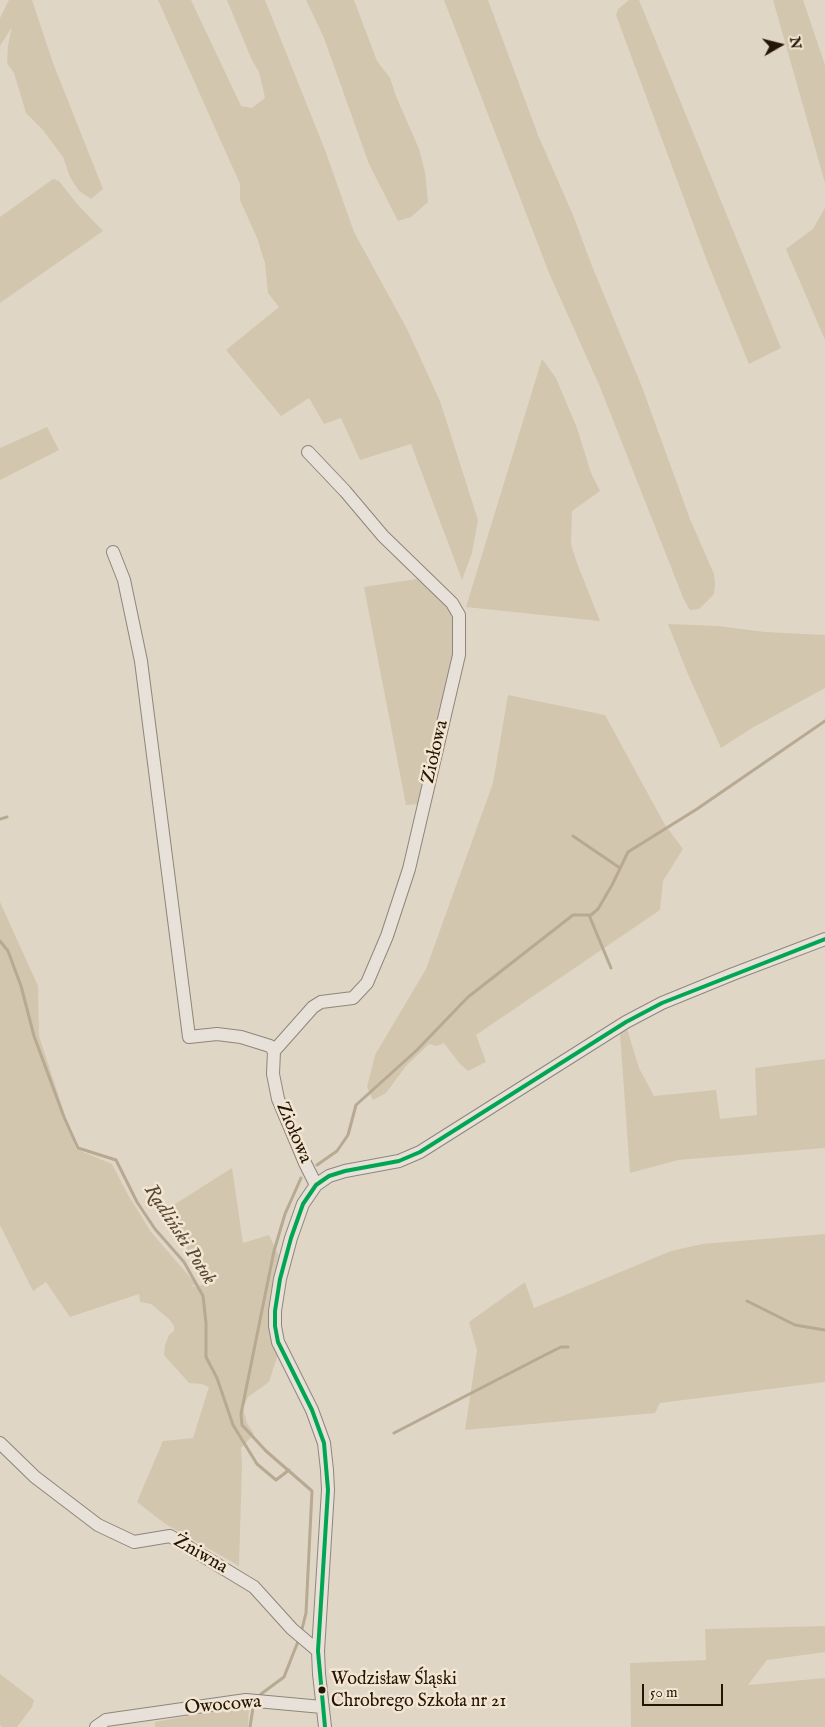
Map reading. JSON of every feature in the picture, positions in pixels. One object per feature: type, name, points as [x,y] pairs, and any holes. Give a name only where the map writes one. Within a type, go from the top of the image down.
[{"type":"street","name":"Ziołowa","points":[[308,452],[345,491],[383,536],[452,603],[459,615],[459,655],[409,868],[387,936],[367,983],[353,998],[321,1002],[313,1007],[274,1051],[273,1074],[278,1099],[316,1185]]},
{"type":"street","points":[[113,552],[124,580],[141,661],[189,1037],[217,1034],[242,1036],[270,1046],[274,1051]]},
{"type":"street","points":[[325,1727],[318,1651],[328,1490],[324,1442],[312,1410],[278,1342],[275,1326],[275,1311],[280,1279],[291,1238],[303,1204],[316,1185],[329,1176],[345,1171],[399,1161],[420,1152],[643,1012],[733,974],[825,939]]},
{"type":"street","name":"Żniwna","points":[[0,1443],[35,1477],[98,1525],[134,1542],[170,1536],[254,1587],[292,1629],[318,1651]]},
{"type":"street","name":"Owocowa","points":[[96,1727],[106,1720],[246,1700],[322,1707]]},
{"type":"shaded area","points":[[9,0],[32,0],[53,63],[103,189],[91,199],[79,191],[70,177],[63,157],[43,130],[26,113],[14,73],[7,63],[12,27],[0,46],[0,18]]},
{"type":"shaded area","points":[[158,0],[191,0],[241,106],[252,108],[265,98],[264,93],[259,72],[251,58],[227,0],[265,0],[325,150],[354,232],[407,329],[440,401],[478,520],[472,553],[462,580],[411,444],[360,460],[341,418],[324,424],[309,398],[281,416],[226,350],[279,307],[268,293],[265,263],[257,238],[240,200],[240,184]]},
{"type":"shaded area","points":[[306,0],[354,0],[377,61],[390,78],[419,149],[425,172],[428,202],[411,217],[398,221],[369,164],[324,38]]},
{"type":"shaded area","points":[[444,0],[488,0],[538,135],[573,215],[642,387],[690,519],[714,574],[714,594],[699,609],[690,610],[684,600],[600,387],[549,273]]},
{"type":"shaded area","points":[[629,0],[639,0],[781,348],[749,364],[707,261],[616,15],[618,9]]},
{"type":"shaded area","points":[[773,0],[803,0],[825,65],[825,183]]},
{"type":"shaded area","points":[[53,179],[59,181],[78,205],[103,231],[0,303],[0,217]]},
{"type":"shaded area","points":[[825,208],[825,340],[786,249],[813,229]]},
{"type":"shaded area","points":[[542,359],[556,378],[577,428],[591,473],[600,491],[572,511],[571,544],[600,621],[466,607]]},
{"type":"shaded area","points":[[47,427],[59,450],[0,480],[0,448]]},
{"type":"shaded area","points":[[423,578],[454,615],[453,655],[421,804],[406,805],[364,587]]},
{"type":"shaded area","points":[[668,624],[825,635],[825,688],[752,728],[721,748]]},
{"type":"shaded area","points":[[508,695],[605,715],[665,825],[683,849],[663,881],[660,910],[476,1035],[486,1062],[468,1071],[460,1064],[444,1043],[437,1046],[429,1044],[406,1066],[386,1093],[373,1100],[367,1087],[375,1055],[426,969],[493,783]]},
{"type":"shaded area","points":[[0,902],[38,986],[39,1036],[76,1149],[112,1164],[151,1232],[196,1284],[190,1287],[208,1284],[164,1211],[232,1168],[243,1243],[269,1235],[279,1256],[269,1305],[271,1338],[278,1354],[269,1382],[248,1397],[243,1408],[247,1423],[254,1434],[241,1448],[239,1566],[164,1523],[137,1502],[163,1441],[193,1438],[209,1387],[202,1384],[189,1383],[164,1355],[165,1345],[169,1335],[174,1331],[174,1326],[169,1319],[151,1304],[140,1302],[139,1294],[70,1317],[46,1282],[33,1291],[0,1225]]},
{"type":"shaded area","points":[[627,1029],[639,1068],[654,1096],[716,1090],[720,1119],[757,1115],[755,1068],[825,1059],[825,1148],[678,1160],[630,1173],[620,1034]]},
{"type":"shaded area","points":[[825,1234],[825,1382],[660,1403],[655,1413],[465,1430],[477,1350],[469,1322],[525,1282],[534,1308],[671,1251],[702,1244]]},
{"type":"shaded area","points":[[825,1626],[825,1652],[767,1660],[748,1685],[825,1678],[825,1727],[631,1727],[630,1663],[706,1660],[705,1629]]},
{"type":"shaded area","points":[[0,1674],[34,1700],[32,1707],[17,1727],[2,1727],[0,1725]]},
{"type":"shaded area","points":[[249,1705],[248,1727],[155,1727],[155,1722]]},
{"type":"waterway","points":[[317,1165],[337,1151],[348,1135],[356,1105],[417,1050],[468,997],[573,915],[591,915],[598,909],[628,852],[697,809],[825,721]]},
{"type":"waterway","points":[[0,819],[7,817]]},
{"type":"waterway","points":[[573,836],[620,868]]},
{"type":"waterway","points":[[589,915],[611,968]]},
{"type":"waterway","name":"Radliński Potok","points":[[0,941],[8,951],[21,986],[34,1036],[64,1117],[78,1148],[116,1160],[137,1202],[155,1229],[184,1262],[203,1296],[206,1323],[206,1357],[217,1378],[233,1425],[257,1464],[276,1480],[289,1470]]},
{"type":"waterway","points":[[301,1178],[285,1214],[274,1251],[241,1414],[242,1425],[266,1451],[312,1491],[306,1613],[301,1633]]},
{"type":"waterway","points":[[747,1301],[795,1325],[825,1330]]},
{"type":"waterway","points":[[394,1433],[561,1347],[568,1347]]},
{"type":"waterway","name":"Radliński Potok","points":[[259,1699],[261,1694],[284,1677],[299,1639]]},
{"type":"waterway","name":"Radliński Potok","points":[[250,1727],[253,1708],[256,1704]]},
{"type":"transit line","points":[[325,1727],[318,1651],[328,1490],[324,1443],[312,1410],[278,1342],[275,1326],[275,1311],[280,1279],[291,1238],[303,1204],[316,1185],[329,1176],[345,1171],[399,1161],[420,1152],[626,1022],[662,1003],[825,939]]},
{"type":"place","name":"Wodzisław Śląski Chrobrego Szkoła nr 21","points":[[322,1690]]}]
